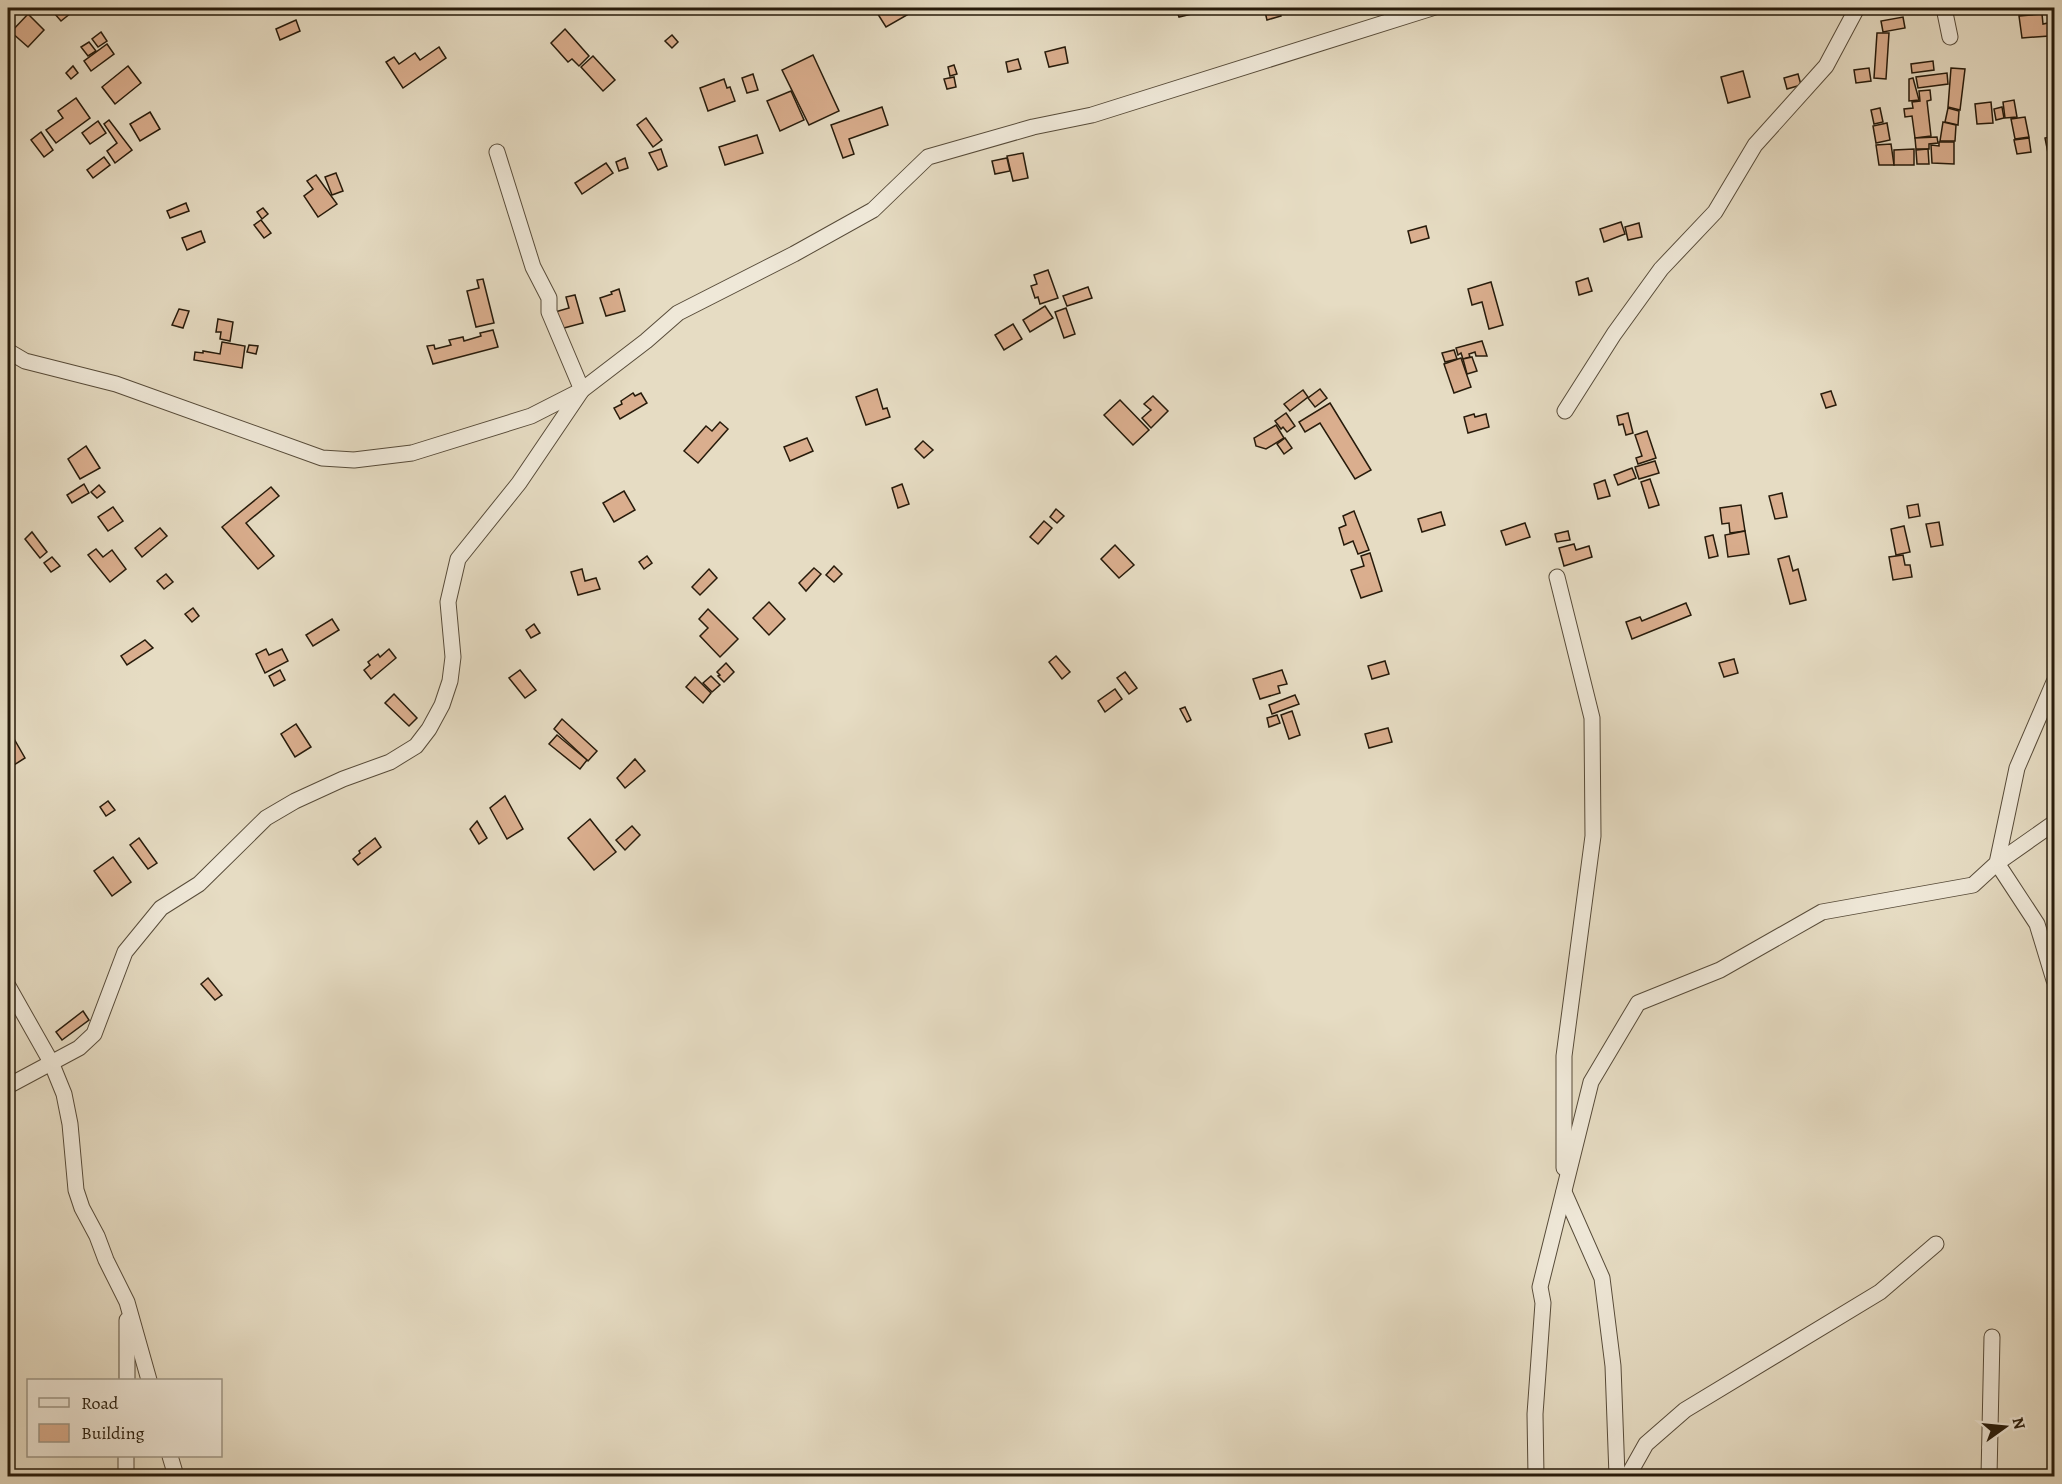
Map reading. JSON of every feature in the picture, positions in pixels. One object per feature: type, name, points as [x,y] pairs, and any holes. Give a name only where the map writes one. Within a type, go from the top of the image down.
[{"type":"street","points":[[8,351],[24,361],[116,384],[322,458],[354,460],[412,453],[531,416],[582,390],[646,341],[678,313],[794,254],[873,210],[928,157],[1033,127],[1092,115],[1432,8]]},
{"type":"street","points":[[1565,411],[1614,334],[1661,269],[1715,212],[1755,145],[1826,66],[1857,8]]},
{"type":"street","points":[[1944,8],[1950,37]]},
{"type":"street","points":[[497,152],[533,267],[549,298],[549,312],[582,390]]},
{"type":"street","points":[[8,1086],[79,1048],[94,1035],[125,952],[161,908],[199,884],[267,818],[295,801],[342,779],[390,762],[416,746],[429,729],[442,705],[450,681],[453,657],[448,602],[458,559],[519,483],[582,390]]},
{"type":"street","points":[[1557,578],[1593,718],[1593,836],[1564,1056],[1564,1194],[1602,1278],[1614,1366],[1617,1476]]},
{"type":"street","points":[[2055,682],[2017,768],[1997,863],[2037,924],[2055,980]]},
{"type":"street","points":[[1536,1476],[1535,1414],[1543,1303],[1540,1287],[1591,1082],[1638,1003],[1720,970],[1822,912],[1973,885],[1997,863],[2055,823]]},
{"type":"street","points":[[8,986],[51,1062],[64,1094],[70,1124],[76,1190],[82,1208],[127,1302],[149,1379]]},
{"type":"street","points":[[1628,1476],[1646,1444],[1685,1410],[1880,1292],[1936,1244]]},
{"type":"street","points":[[127,1302],[127,1379]]},
{"type":"street","points":[[1989,1476],[1992,1337]]},
{"type":"street","points":[[126,1457],[126,1476]]},
{"type":"street","points":[[171,1457],[176,1476]]},
{"type":"building","points":[[66,8],[71,13],[61,21],[54,13]]},
{"type":"building","points":[[874,8],[903,8],[907,15],[886,27]]},
{"type":"building","points":[[1176,8],[1191,8],[1192,14],[1179,17]]},
{"type":"building","points":[[1264,8],[1279,8],[1281,16],[1267,20]]},
{"type":"building","points":[[28,14],[44,30],[28,47],[11,32]]},
{"type":"building","points":[[2042,14],[2043,24],[2048,23],[2049,36],[2022,38],[2019,16]]},
{"type":"building","points":[[1903,17],[1905,28],[1883,32],[1881,21]]},
{"type":"building","points":[[296,20],[300,31],[280,40],[276,29]]},
{"type":"building","points":[[565,29],[589,56],[579,66],[572,59],[568,62],[551,43]]},
{"type":"building","points":[[101,32],[107,41],[98,47],[92,39]]},
{"type":"building","points":[[1877,33],[1889,33],[1886,79],[1874,78]]},
{"type":"building","points":[[672,35],[678,42],[672,48],[665,41]]},
{"type":"building","points":[[89,42],[96,51],[88,56],[81,47]]},
{"type":"building","points":[[107,44],[114,54],[91,71],[84,61]]},
{"type":"building","points":[[439,47],[446,58],[403,88],[386,62],[394,57],[399,64],[415,53],[420,60]]},
{"type":"building","points":[[1065,47],[1068,63],[1049,67],[1045,52]]},
{"type":"building","points":[[813,55],[839,111],[809,125],[782,70]]},
{"type":"building","points":[[593,56],[615,80],[603,91],[581,67]]},
{"type":"building","points":[[1018,59],[1021,69],[1008,72],[1006,62]]},
{"type":"building","points":[[1933,61],[1934,70],[1912,73],[1911,64]]},
{"type":"building","points":[[954,65],[957,74],[950,76],[948,67]]},
{"type":"building","points":[[73,66],[78,73],[71,79],[66,73]]},
{"type":"building","points":[[128,66],[141,83],[115,104],[102,87]]},
{"type":"building","points":[[1869,68],[1871,81],[1856,83],[1854,70]]},
{"type":"building","points":[[1951,68],[1965,69],[1960,110],[1948,107]]},
{"type":"building","points":[[1743,71],[1750,97],[1728,103],[1721,77]]},
{"type":"building","points":[[1947,73],[1948,84],[1918,88],[1916,77]]},
{"type":"building","points":[[753,74],[758,90],[747,93],[742,78]]},
{"type":"building","points":[[1798,74],[1801,85],[1787,89],[1784,78]]},
{"type":"building","points":[[954,77],[956,87],[947,89],[944,79]]},
{"type":"building","points":[[1913,78],[1919,100],[1909,101],[1909,79]]},
{"type":"building","points":[[724,79],[735,101],[708,111],[700,88]]},
{"type":"building","points":[[1930,90],[1931,100],[1927,101],[1931,136],[1915,138],[1912,116],[1905,117],[1904,109],[1913,108],[1912,102],[1920,101],[1919,91]]},
{"type":"building","points":[[791,91],[804,120],[780,131],[767,101]]},
{"type":"building","points":[[76,98],[90,118],[56,143],[46,130],[63,118],[58,111]]},
{"type":"building","points":[[2014,100],[2017,117],[2005,118],[2003,102]]},
{"type":"building","points":[[1991,102],[1993,123],[1977,124],[1975,104]]},
{"type":"building","points":[[882,107],[888,125],[849,139],[854,154],[843,158],[831,125]]},
{"type":"building","points":[[2002,107],[2004,118],[1996,120],[1994,109]]},
{"type":"building","points":[[1880,108],[1883,122],[1874,124],[1871,110]]},
{"type":"building","points":[[1948,108],[1959,111],[1958,125],[1945,122]]},
{"type":"building","points":[[150,112],[160,129],[140,141],[130,124]]},
{"type":"building","points":[[2025,117],[2029,137],[2015,139],[2011,119]]},
{"type":"building","points":[[646,118],[662,140],[653,147],[637,125]]},
{"type":"building","points":[[109,120],[132,150],[115,163],[107,151],[117,143],[104,124]]},
{"type":"building","points":[[98,121],[106,133],[90,144],[82,133]]},
{"type":"building","points":[[1943,122],[1956,125],[1955,141],[1940,141]]},
{"type":"building","points":[[1887,123],[1890,140],[1876,143],[1873,126]]},
{"type":"building","points":[[41,132],[53,150],[44,157],[31,140]]},
{"type":"building","points":[[757,135],[763,153],[725,165],[719,147]]},
{"type":"building","points":[[2054,136],[2054,151],[2048,153],[2045,138]]},
{"type":"building","points":[[1937,137],[1938,143],[1929,144],[1929,149],[1916,149],[1915,138]]},
{"type":"building","points":[[2029,138],[2031,152],[2017,154],[2014,140]]},
{"type":"building","points":[[1939,142],[1954,142],[1954,164],[1932,163],[1931,145],[1939,146]]},
{"type":"building","points":[[1891,144],[1894,165],[1879,165],[1876,145]]},
{"type":"building","points":[[661,149],[667,166],[658,170],[649,153]]},
{"type":"building","points":[[1914,149],[1914,165],[1894,165],[1894,150]]},
{"type":"building","points":[[1928,149],[1929,164],[1917,164],[1916,150]]},
{"type":"building","points":[[1023,153],[1028,178],[1013,181],[1007,156]]},
{"type":"building","points":[[104,157],[110,165],[93,178],[87,170]]},
{"type":"building","points":[[625,158],[628,168],[619,171],[616,162]]},
{"type":"building","points":[[1007,158],[1010,171],[995,174],[992,161]]},
{"type":"building","points":[[606,163],[613,173],[582,194],[575,183]]},
{"type":"building","points":[[336,173],[343,191],[332,195],[325,177]]},
{"type":"building","points":[[316,175],[337,204],[318,217],[304,196],[313,189],[307,181]]},
{"type":"building","points":[[186,203],[189,211],[170,218],[167,211]]},
{"type":"building","points":[[263,208],[268,214],[262,219],[257,212]]},
{"type":"building","points":[[2049,212],[2054,212],[2054,222],[2049,223]]},
{"type":"building","points":[[261,220],[271,233],[264,238],[254,225]]},
{"type":"building","points":[[1621,222],[1625,234],[1604,242],[1600,229]]},
{"type":"building","points":[[1639,223],[1642,237],[1628,240],[1625,227]]},
{"type":"building","points":[[1426,226],[1429,238],[1411,243],[1408,231]]},
{"type":"building","points":[[201,231],[205,242],[187,250],[182,238]]},
{"type":"building","points":[[1048,270],[1058,298],[1040,304],[1031,286],[1037,284],[1034,275]]},
{"type":"building","points":[[1588,278],[1592,291],[1579,295],[1576,282]]},
{"type":"building","points":[[483,279],[494,323],[476,327],[467,291],[479,288],[477,280]]},
{"type":"building","points":[[1491,282],[1503,325],[1489,329],[1482,302],[1472,305],[1468,289]]},
{"type":"building","points":[[1088,287],[1092,298],[1067,306],[1063,296]]},
{"type":"building","points":[[619,289],[625,311],[606,316],[600,298]]},
{"type":"building","points":[[575,295],[583,323],[560,329],[555,312],[569,308],[566,297]]},
{"type":"building","points":[[1045,306],[1053,318],[1030,332],[1023,320]]},
{"type":"building","points":[[1066,308],[1075,334],[1064,338],[1055,312]]},
{"type":"building","points":[[179,309],[189,311],[183,328],[172,325]]},
{"type":"building","points":[[218,319],[233,322],[230,341],[220,339],[221,332],[216,332]]},
{"type":"building","points":[[1013,324],[1022,339],[1004,350],[995,335]]},
{"type":"building","points":[[493,330],[498,347],[433,364],[427,346],[434,345],[435,349],[451,345],[449,340],[463,337],[464,341],[481,336],[480,333]]},
{"type":"building","points":[[1482,341],[1487,356],[1476,356],[1475,352],[1463,359],[1461,353],[1458,355],[1456,348]]},
{"type":"building","points":[[222,342],[245,346],[242,368],[194,360],[195,352],[220,354]]},
{"type":"building","points":[[249,345],[258,346],[256,354],[247,352]]},
{"type":"building","points":[[1454,350],[1457,359],[1445,362],[1442,353]]},
{"type":"building","points":[[1472,357],[1477,371],[1467,374],[1463,359]]},
{"type":"building","points":[[1461,358],[1471,387],[1454,393],[1444,364]]},
{"type":"building","points":[[877,389],[883,409],[887,408],[890,417],[866,425],[856,397]]},
{"type":"building","points":[[1320,389],[1327,398],[1315,407],[1308,398]]},
{"type":"building","points":[[1303,390],[1308,397],[1290,411],[1284,404]]},
{"type":"building","points":[[1831,391],[1836,405],[1826,408],[1821,394]]},
{"type":"building","points":[[633,393],[635,396],[641,393],[647,403],[620,419],[614,408],[622,404],[621,401]]},
{"type":"building","points":[[1153,396],[1168,411],[1151,428],[1142,418],[1151,410],[1144,404]]},
{"type":"building","points":[[1120,400],[1149,430],[1133,445],[1104,415]]},
{"type":"building","points":[[1330,403],[1371,470],[1355,479],[1320,423],[1305,432],[1299,422]]},
{"type":"building","points":[[1286,413],[1295,426],[1287,432],[1283,427],[1281,429],[1275,421]]},
{"type":"building","points":[[1628,413],[1633,433],[1626,435],[1623,424],[1619,425],[1617,416]]},
{"type":"building","points":[[1474,414],[1475,417],[1486,414],[1489,427],[1468,433],[1464,417]]},
{"type":"building","points":[[720,422],[728,429],[698,463],[684,451],[706,426],[712,431]]},
{"type":"building","points":[[1276,425],[1284,438],[1266,449],[1256,446],[1254,438]]},
{"type":"building","points":[[1647,431],[1656,458],[1638,464],[1636,458],[1642,456],[1635,435]]},
{"type":"building","points":[[807,438],[813,451],[790,461],[784,447]]},
{"type":"building","points":[[1285,438],[1292,448],[1284,454],[1277,444]]},
{"type":"building","points":[[923,441],[933,450],[924,458],[915,449]]},
{"type":"building","points":[[86,446],[100,468],[80,479],[68,459]]},
{"type":"building","points":[[1655,461],[1659,473],[1639,479],[1635,467]]},
{"type":"building","points":[[1632,468],[1636,478],[1618,485],[1614,475]]},
{"type":"building","points":[[1650,479],[1659,505],[1649,508],[1641,482]]},
{"type":"building","points":[[1605,480],[1610,496],[1598,499],[1594,484]]},
{"type":"building","points":[[84,484],[89,493],[72,503],[67,495]]},
{"type":"building","points":[[902,484],[909,504],[898,508],[892,488]]},
{"type":"building","points":[[99,485],[105,492],[97,498],[91,492]]},
{"type":"building","points":[[271,487],[279,496],[246,523],[274,556],[258,569],[222,527]]},
{"type":"building","points":[[624,491],[635,510],[614,522],[603,503]]},
{"type":"building","points":[[1782,493],[1787,517],[1775,519],[1769,496]]},
{"type":"building","points":[[1918,504],[1920,516],[1909,518],[1907,506]]},
{"type":"building","points":[[1741,505],[1745,531],[1730,533],[1729,523],[1722,524],[1720,508]]},
{"type":"building","points":[[113,507],[123,521],[108,531],[98,517]]},
{"type":"building","points":[[1056,509],[1064,516],[1057,523],[1050,517]]},
{"type":"building","points":[[1354,511],[1369,550],[1358,554],[1353,541],[1344,545],[1339,528],[1346,525],[1343,516]]},
{"type":"building","points":[[1441,512],[1445,525],[1422,532],[1418,519]]},
{"type":"building","points":[[1044,521],[1052,528],[1038,544],[1030,537]]},
{"type":"building","points":[[1939,522],[1943,545],[1931,547],[1926,524]]},
{"type":"building","points":[[1525,523],[1530,537],[1506,545],[1501,531]]},
{"type":"building","points":[[1904,526],[1910,552],[1896,555],[1891,529]]},
{"type":"building","points":[[160,528],[167,536],[142,557],[135,548]]},
{"type":"building","points":[[1568,531],[1570,540],[1557,542],[1555,534]]},
{"type":"building","points":[[1745,531],[1749,554],[1728,557],[1725,535]]},
{"type":"building","points":[[32,532],[47,552],[40,558],[25,539]]},
{"type":"building","points":[[1713,535],[1718,556],[1709,558],[1705,537]]},
{"type":"building","points":[[1574,544],[1576,550],[1589,546],[1592,557],[1564,566],[1559,548]]},
{"type":"building","points":[[1115,545],[1134,565],[1119,578],[1101,559]]},
{"type":"building","points":[[96,549],[103,557],[112,550],[126,569],[110,582],[88,555]]},
{"type":"building","points":[[1370,553],[1382,591],[1361,598],[1351,570],[1364,566],[1361,556]]},
{"type":"building","points":[[1903,555],[1905,565],[1910,565],[1912,577],[1893,580],[1889,557]]},
{"type":"building","points":[[647,556],[652,563],[644,569],[639,562]]},
{"type":"building","points":[[1789,556],[1793,571],[1798,569],[1806,600],[1790,604],[1778,559]]},
{"type":"building","points":[[52,557],[60,566],[51,572],[44,563]]},
{"type":"building","points":[[834,566],[842,574],[834,582],[826,575]]},
{"type":"building","points":[[814,568],[821,574],[806,591],[799,583]]},
{"type":"building","points":[[582,569],[585,581],[596,578],[600,589],[578,595],[571,572]]},
{"type":"building","points":[[709,569],[717,578],[700,595],[692,587]]},
{"type":"building","points":[[166,574],[173,582],[164,589],[157,581]]},
{"type":"building","points":[[769,602],[785,619],[769,635],[753,618]]},
{"type":"building","points":[[1686,603],[1691,615],[1632,639],[1626,622],[1640,617],[1642,621]]},
{"type":"building","points":[[193,608],[199,616],[192,622],[185,614]]},
{"type":"building","points":[[708,609],[738,639],[720,657],[700,636],[708,628],[699,619]]},
{"type":"building","points":[[332,619],[339,630],[313,646],[306,635]]},
{"type":"building","points":[[534,624],[540,633],[531,638],[526,630]]},
{"type":"building","points":[[145,640],[153,648],[127,665],[121,656]]},
{"type":"building","points":[[266,649],[269,655],[282,649],[288,661],[265,673],[256,654]]},
{"type":"building","points":[[389,649],[396,658],[371,679],[364,670],[370,665],[368,662],[378,654],[380,657]]},
{"type":"building","points":[[1056,656],[1070,672],[1062,679],[1049,662]]},
{"type":"building","points":[[1734,659],[1738,673],[1724,677],[1719,663]]},
{"type":"building","points":[[1385,661],[1389,674],[1372,679],[1368,666]]},
{"type":"building","points":[[726,663],[734,672],[724,682],[717,672]]},
{"type":"building","points":[[280,670],[285,680],[274,686],[269,676]]},
{"type":"building","points":[[520,670],[536,690],[525,698],[509,678]]},
{"type":"building","points":[[1282,670],[1287,684],[1278,686],[1280,693],[1260,699],[1253,679]]},
{"type":"building","points":[[1125,672],[1137,688],[1129,694],[1117,678]]},
{"type":"building","points":[[711,676],[720,685],[712,692],[703,683]]},
{"type":"building","points":[[695,677],[711,693],[703,703],[686,687]]},
{"type":"building","points":[[1115,689],[1122,699],[1105,712],[1098,701]]},
{"type":"building","points":[[394,694],[417,718],[409,726],[385,703]]},
{"type":"building","points":[[1295,695],[1299,704],[1272,714],[1269,705]]},
{"type":"building","points":[[1185,707],[1191,720],[1187,722],[1180,709]]},
{"type":"building","points":[[1292,711],[1300,735],[1289,739],[1281,715]]},
{"type":"building","points":[[1277,715],[1280,723],[1269,727],[1267,718]]},
{"type":"building","points":[[562,719],[597,751],[588,761],[554,729]]},
{"type":"building","points":[[296,724],[311,747],[295,757],[281,734]]},
{"type":"building","points":[[1388,728],[1392,742],[1369,748],[1365,734]]},
{"type":"building","points":[[557,735],[587,760],[580,769],[549,744]]},
{"type":"building","points":[[13,737],[25,758],[14,765],[8,753],[8,740]]},
{"type":"building","points":[[635,759],[645,771],[625,788],[617,778]]},
{"type":"building","points":[[505,796],[523,829],[507,839],[490,808]]},
{"type":"building","points":[[108,801],[115,810],[106,816],[100,807]]},
{"type":"building","points":[[590,819],[616,852],[594,870],[568,838]]},
{"type":"building","points":[[477,821],[487,838],[479,844],[470,829]]},
{"type":"building","points":[[632,826],[640,835],[625,850],[616,840]]},
{"type":"building","points":[[139,838],[157,863],[148,869],[130,845]]},
{"type":"building","points":[[375,838],[381,847],[358,865],[353,859]]},
{"type":"building","points":[[113,857],[131,882],[112,896],[94,871]]},
{"type":"building","points":[[208,978],[222,995],[215,1000],[201,984]]},
{"type":"building","points":[[83,1011],[89,1020],[62,1040],[56,1032]]}]
